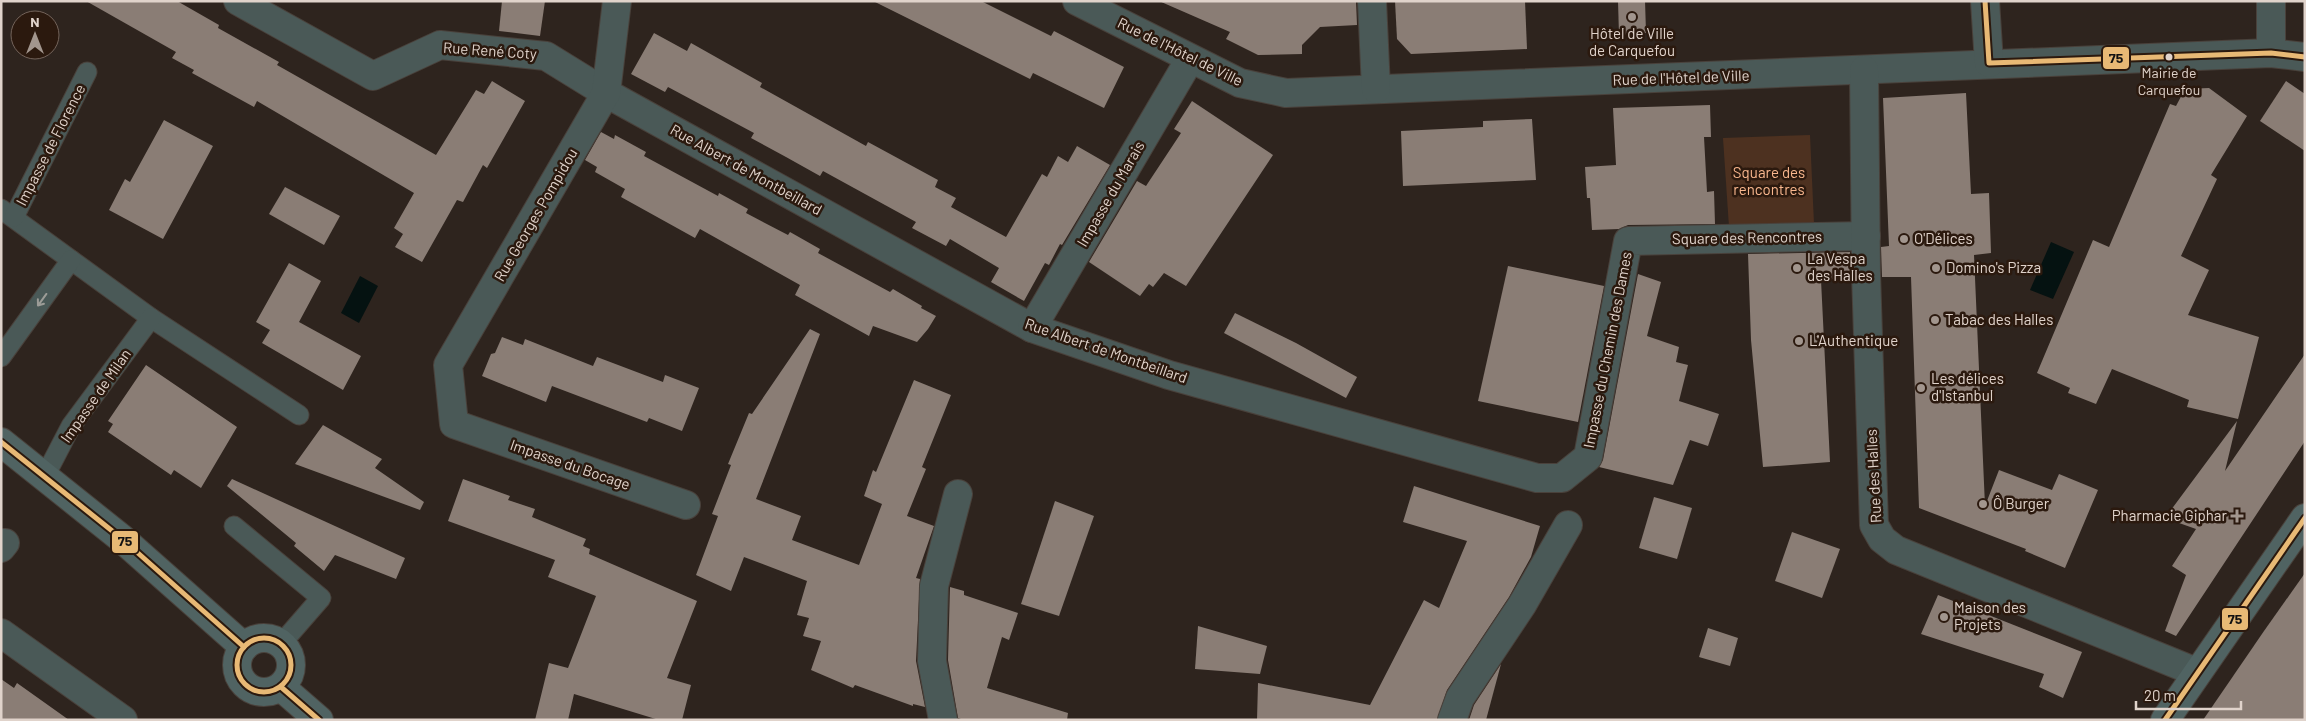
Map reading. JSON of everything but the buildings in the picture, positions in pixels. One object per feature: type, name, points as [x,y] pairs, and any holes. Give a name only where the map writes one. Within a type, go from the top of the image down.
[{"type":"street","name":"Rue René Coty","points":[[238,1],[373,76],[440,46],[546,56],[606,93]]},
{"type":"street","name":"Rue Georges Pompidou","points":[[454,424],[448,366],[606,93],[617,1]]},
{"type":"street","name":"Rue de l'Hôtel de Ville","points":[[1077,1],[1240,83],[1286,93],[2272,53],[2305,57]]},
{"type":"street","points":[[1372,1],[1376,89]]},
{"type":"street","points":[[1984,1],[1989,64]]},
{"type":"street","points":[[2271,1],[2272,53]]},
{"type":"street","name":"Impasse du Marais","points":[[1032,328],[1190,59]]},
{"type":"street","name":"Rue des Halles","points":[[1864,70],[1866,236],[1874,525],[1882,539],[1896,550],[2196,672]]},
{"type":"street","name":"Rue Albert de Montbeillard","points":[[606,93],[1032,328],[1169,375],[1537,478],[1562,478]]},
{"type":"street","name":"Square des Rencontres","points":[[1628,241],[1866,236]]},
{"type":"street","name":"Impasse du Chemin des Dames","points":[[1562,478],[1588,457],[1628,241]]},
{"type":"street","name":"Impasse du Bocage","points":[[454,424],[686,505]]},
{"type":"street","points":[[1,442],[121,538],[244,647]]},
{"type":"street","points":[[943,720],[932,660],[934,586],[958,494]]},
{"type":"street","points":[[2165,720],[2196,672],[2305,518]]},
{"type":"street","points":[[1452,720],[1460,698],[1522,605],[1568,525]]},
{"type":"street","points":[[1,633],[123,720]]},
{"type":"street","points":[[262,638],[272,639],[281,644],[287,650],[292,666],[286,682],[280,687],[262,692],[252,690],[244,684],[237,665],[239,655],[244,647],[252,641],[262,638]]},
{"type":"street","points":[[280,687],[319,720]]},
{"type":"lane","name":"Impasse de Florence","points":[[71,260],[8,213],[87,72]]},
{"type":"lane","points":[[1,357],[71,260],[151,318],[300,415]]},
{"type":"lane","name":"Impasse de Milan","points":[[45,476],[71,426],[151,318]]},
{"type":"lane","points":[[234,526],[321,598],[281,644]]},
{"type":"green space","name":"Square des rencontres","points":[[1810,135],[1814,224],[1729,227],[1723,138]]},
{"type":"shaded area","points":[[2051,242],[2074,252],[2053,299],[2030,290]]},
{"type":"shaded area","points":[[360,276],[378,286],[359,323],[341,313]]},
{"type":"transit line","name":"75","points":[[1985,1],[1989,63],[2271,53],[2305,57]]},
{"type":"transit line","name":"75","points":[[1,442],[121,538],[244,647]]},
{"type":"transit line","name":"75","points":[[2165,720],[2305,518]]},
{"type":"transit line","name":"75","points":[[264,638],[274,640],[283,646],[289,655],[291,665],[289,675],[283,684],[274,690],[264,692],[254,690],[245,684],[239,675],[237,665],[239,655],[245,646],[254,640],[264,638]]},
{"type":"transit line","name":"75","points":[[281,687],[319,720]]},
{"type":"place","name":"Hôtel de Ville de Carquefou","points":[[1632,17]]},
{"type":"place","name":"Mairie de Carquefou","points":[[2169,57]]},
{"type":"place","name":"O'Délices","points":[[1904,239]]},
{"type":"place","name":"La Vespa des Halles","points":[[1797,268]]},
{"type":"place","name":"Domino's Pizza","points":[[1936,268]]},
{"type":"place","name":"Tabac des Halles","points":[[1935,320]]},
{"type":"place","name":"L'Authentique","points":[[1799,341]]},
{"type":"place","name":"Les délices d'Istanbul","points":[[1921,388]]},
{"type":"place","name":"Ô Burger","points":[[1983,504]]},
{"type":"place","name":"Pharmacie Giphar","points":[[2237,516]]},
{"type":"place","name":"Maison des Projets","points":[[1944,617]]}]
